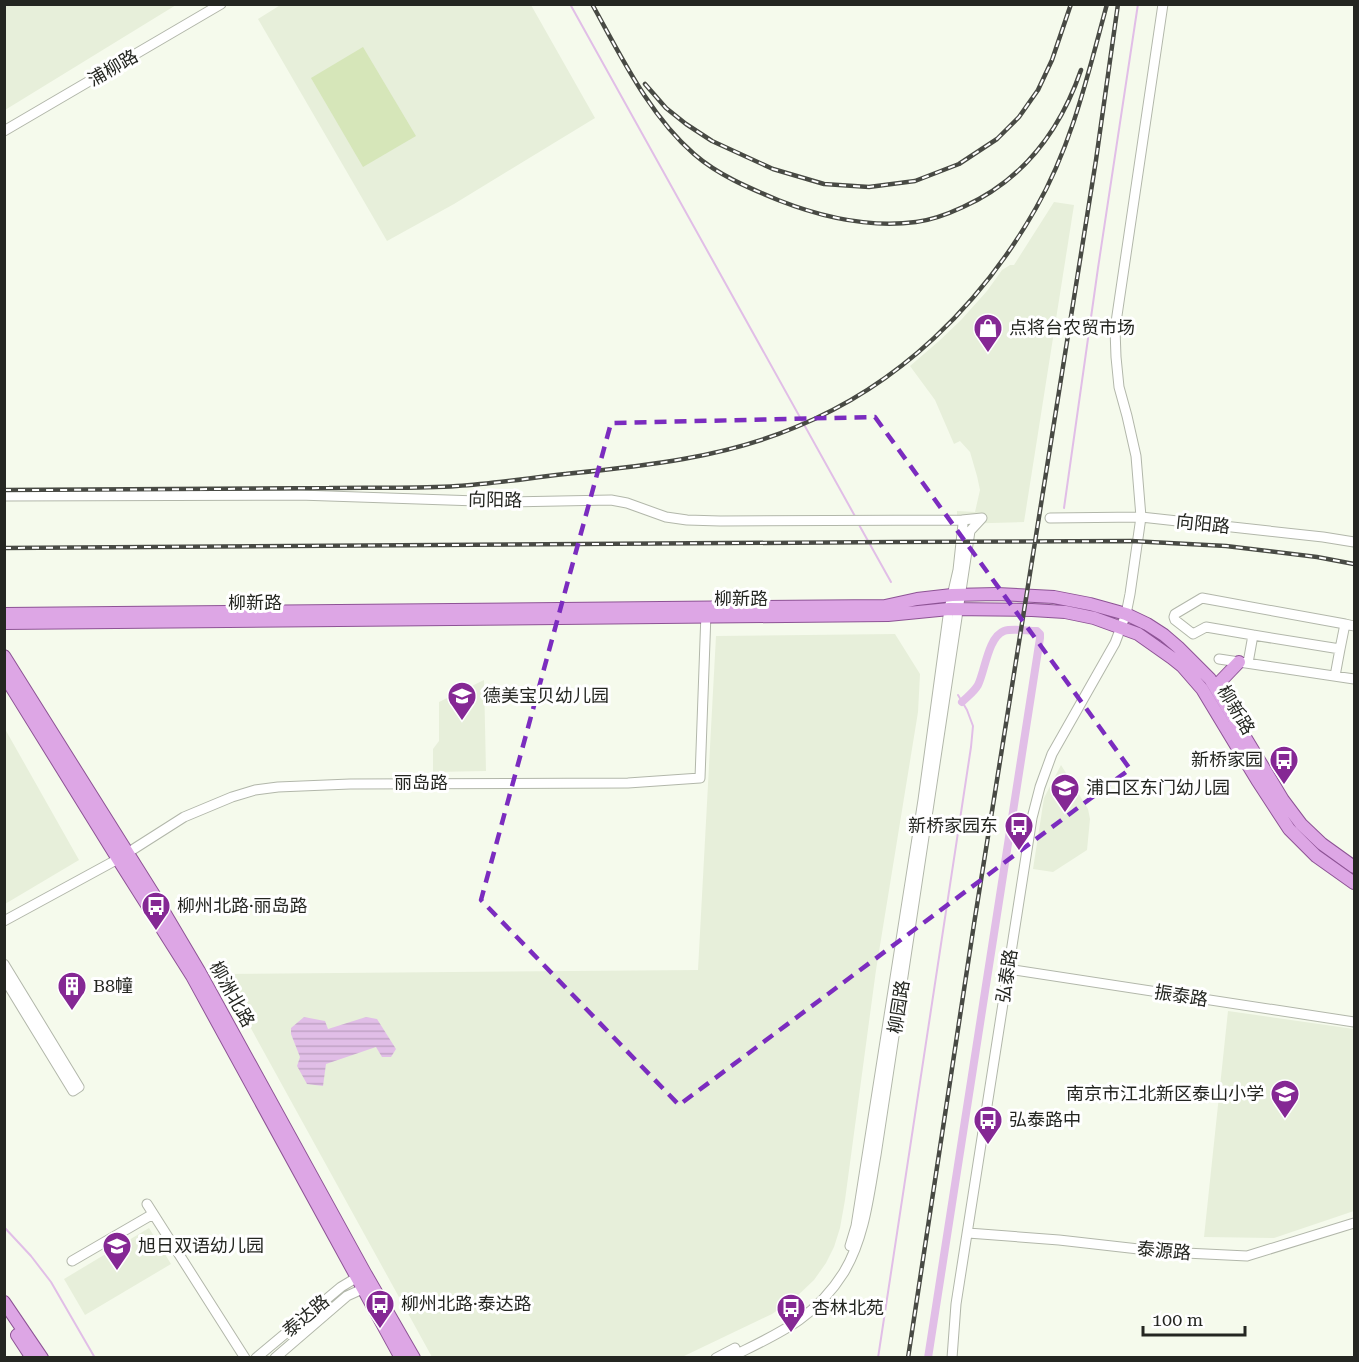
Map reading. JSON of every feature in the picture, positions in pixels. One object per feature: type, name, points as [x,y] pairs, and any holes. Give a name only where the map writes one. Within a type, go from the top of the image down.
[{"type":"main road","name":"柳新路","points":[[4,623],[706,612],[885,606],[917,599],[956,595],[997,594],[1054,597],[1126,614],[1147,624],[1178,647],[1215,687],[1292,813],[1322,844],[1354,867]]},
{"type":"main road","name":"柳新路","points":[[4,614],[706,612],[888,615],[954,609],[1065,612],[1094,618],[1138,634],[1161,649],[1192,678],[1202,689],[1289,829],[1316,856],[1354,883]]},
{"type":"main road","name":"柳洲北路","points":[[4,656],[123,856],[364,1281],[414,1358]]},
{"type":"main road","points":[[1215,687],[1244,662]]},
{"type":"main road","name":"柳洲北路","points":[[4,675],[123,856]]},
{"type":"main road","name":"柳洲北路","points":[[364,1281],[401,1358]]},
{"type":"main road","points":[[4,1302],[42,1358]]},
{"type":"main road","points":[[4,1317],[32,1358]]},
{"type":"street","name":"浦柳路","points":[[4,131],[221,4]]},
{"type":"street","name":"弘泰路","points":[[952,1358],[956,1304],[1026,849],[1040,788],[1052,754],[1115,643],[1126,614],[1130,594],[1141,517],[1136,456],[1119,387],[1115,329],[1163,4]]},
{"type":"street","name":"向阳路","points":[[4,496],[299,495],[507,502],[611,500],[627,503],[666,518],[687,520],[846,521],[981,518],[970,531],[956,595]]},
{"type":"street","name":"向阳路","points":[[1050,518],[1141,517],[1354,542]]},
{"type":"street","points":[[954,609],[962,520]]},
{"type":"street","points":[[1335,676],[1340,649],[1350,625],[1202,598],[1175,614],[1174,617],[1193,634],[1206,627],[1340,649]]},
{"type":"street","name":"柳园路","points":[[716,1358],[784,1324],[807,1307],[831,1281],[841,1266],[852,1240],[954,609]]},
{"type":"street","name":"柳园路","points":[[729,1358],[790,1327],[811,1311],[836,1284],[856,1249],[870,1187],[886,1086],[954,609]]},
{"type":"street","name":"丽岛路","points":[[4,921],[123,856],[180,820],[232,796],[255,790],[350,784],[628,783],[700,778],[706,612]]},
{"type":"street","points":[[1244,662],[1253,635]]},
{"type":"street","points":[[1220,659],[1354,679]]},
{"type":"street","points":[[4,964],[79,1087],[73,1091],[4,978]]},
{"type":"street","name":"振泰路","points":[[1008,969],[1354,1022]]},
{"type":"street","points":[[147,1204],[245,1358]]},
{"type":"street","points":[[72,1261],[153,1214]]},
{"type":"street","name":"泰源路","points":[[968,1233],[1166,1252],[1246,1256],[1354,1223]]},
{"type":"street","name":"泰达路","points":[[256,1358],[340,1287],[364,1281]]},
{"type":"street","name":"泰达路","points":[[275,1358],[364,1281]]},
{"type":"highlighted area","points":[[875,417],[1130,769],[679,1105],[481,900],[611,423]]},
{"type":"shaded area","points":[[5,4],[176,4],[176,5],[5,110]]},
{"type":"shaded area","points":[[282,4],[531,5],[595,118],[454,204],[387,241],[258,19]]},
{"type":"shaded area","name":"点将台农贸市场","points":[[1054,202],[1074,205],[1024,522],[957,524],[957,511],[975,512],[980,490],[970,452],[960,441],[954,444],[935,400],[910,366],[961,320],[1002,270],[1014,265]]},
{"type":"shaded area","points":[[895,634],[920,674],[918,712],[876,970],[845,1200],[840,1228],[826,1263],[814,1280],[795,1298],[772,1314],[682,1357],[432,1357],[221,974],[698,970],[716,636]]},
{"type":"shaded area","name":"德美宝贝幼儿园","points":[[484,680],[486,771],[433,772],[433,749],[439,741],[439,702]]},
{"type":"shaded area","points":[[5,729],[79,860],[4,904]]},
{"type":"shaded area","name":"浦口区东门幼儿园","points":[[1061,765],[1088,809],[1090,819],[1087,850],[1053,872],[1033,869],[1044,798]]},
{"type":"shaded area","name":"南京市江北新区泰山小学","points":[[1228,1011],[1354,1029],[1354,1211],[1274,1238],[1204,1237]]},
{"type":"shaded area","points":[[304,1017],[325,1021],[328,1029],[366,1017],[377,1019],[396,1049],[391,1057],[382,1057],[376,1047],[326,1064],[323,1086],[307,1084],[297,1066],[300,1057],[291,1034],[291,1028]]},
{"type":"shaded area","name":"旭日双语幼儿园","points":[[149,1228],[171,1264],[85,1315],[64,1279]]},
{"type":"green space","points":[[363,47],[416,136],[363,167],[311,78]]},
{"type":"waterway","points":[[570,4],[856,518]]},
{"type":"waterway","points":[[1064,508],[1138,4]]},
{"type":"waterway","points":[[858,523],[891,582]]},
{"type":"waterway","points":[[928,1358],[1040,634],[1037,631],[1016,630],[1008,630],[999,634],[991,647],[978,685],[962,702]]},
{"type":"waterway","points":[[878,1358],[971,747],[973,726],[958,695]]},
{"type":"waterway","points":[[4,1227],[51,1282],[95,1358]]},
{"type":"railway","points":[[592,4],[625,64],[650,103],[678,138],[703,162],[734,180],[778,200],[846,220],[881,223],[916,222],[946,214],[984,196],[1004,183],[1037,151],[1062,113],[1081,70]]},
{"type":"railway","points":[[645,84],[666,108],[686,124],[712,141],[773,169],[824,184],[869,187],[915,181],[959,164],[997,139],[1019,117],[1038,90],[1052,60],[1071,4]]},
{"type":"railway","points":[[4,490],[409,488],[470,485],[624,468],[682,459],[740,446],[796,427],[834,410],[903,365],[963,309],[990,277],[1036,208],[1060,159],[1086,83],[1107,4]]},
{"type":"railway","points":[[908,1358],[974,924],[1096,160],[1118,4]]},
{"type":"railway","points":[[4,548],[1131,541],[1226,546],[1354,564]]},
{"type":"place","name":"点将台农贸市场","points":[[988,354]]},
{"type":"place","name":"德美宝贝幼儿园","points":[[462,722]]},
{"type":"place","name":"新桥家园","points":[[1284,786]]},
{"type":"place","name":"浦口区东门幼儿园","points":[[1065,814]]},
{"type":"place","name":"新桥家园东","points":[[1019,852]]},
{"type":"place","name":"柳州北路·丽岛路","points":[[156,932]]},
{"type":"place","name":"B8幢","points":[[72,1012]]},
{"type":"place","name":"南京市江北新区泰山小学","points":[[1285,1120]]},
{"type":"place","name":"弘泰路中","points":[[988,1146]]},
{"type":"place","name":"旭日双语幼儿园","points":[[117,1272]]},
{"type":"place","name":"柳州北路·泰达路","points":[[380,1330]]},
{"type":"place","name":"杏林北苑","points":[[791,1334]]}]
